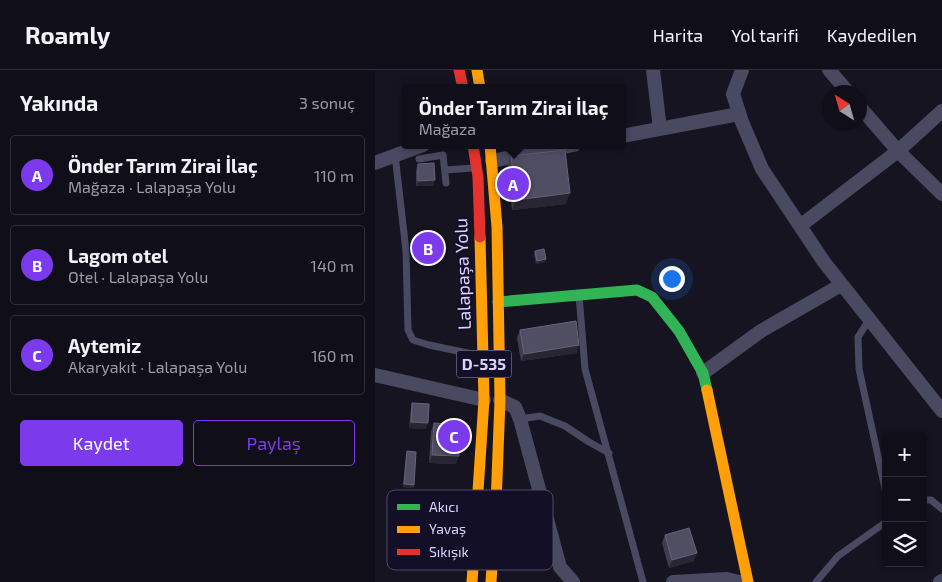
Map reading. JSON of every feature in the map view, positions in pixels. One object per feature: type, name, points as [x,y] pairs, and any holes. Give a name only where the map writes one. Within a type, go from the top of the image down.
[{"type":"main road","points":[[459,70],[462,84]]},
{"type":"main road","points":[[477,70],[480,84]]},
{"type":"main road","name":"Lalapaşa Yolu","points":[[474,149],[478,177],[484,356],[484,400],[478,490]]},
{"type":"main road","name":"Lalapaşa Yolu","points":[[490,149],[497,227],[499,302],[500,400],[497,490]]},
{"type":"main road","points":[[499,302],[637,290],[652,297],[679,331],[703,373],[748,582]]},
{"type":"street","points":[[653,70],[660,129]]},
{"type":"street","points":[[742,70],[733,94],[739,114],[762,169],[824,262],[942,411]]},
{"type":"street","points":[[829,70],[842,85]]},
{"type":"street","points":[[800,226],[898,151],[942,111]]},
{"type":"street","points":[[626,135],[739,114]]},
{"type":"street","points":[[867,115],[898,151],[942,194]]},
{"type":"street","points":[[492,161],[553,149]]},
{"type":"street","points":[[375,162],[395,155],[421,152]]},
{"type":"street","points":[[703,373],[761,331],[841,284]]},
{"type":"street","points":[[375,375],[484,400]]},
{"type":"street","points":[[500,400],[515,408],[520,419],[539,490]]},
{"type":"street","points":[[553,544],[559,567],[573,582]]},
{"type":"street","points":[[673,582],[727,579],[739,582]]},
{"type":"lane","points":[[421,152],[443,155],[446,183]]},
{"type":"lane","points":[[395,155],[406,251],[408,330],[413,340],[484,356]]},
{"type":"lane","points":[[445,170],[476,168]]},
{"type":"lane","points":[[579,295],[585,369],[643,582]]},
{"type":"lane","points":[[869,320],[858,337],[859,368],[883,477]]},
{"type":"lane","points":[[520,419],[540,416],[565,426],[609,453]]},
{"type":"lane","points":[[927,500],[931,500],[942,510]]},
{"type":"lane","points":[[816,582],[838,556],[882,525]]},
{"type":"building","points":[[565,150],[570,193],[516,200],[511,156]]},
{"type":"building","points":[[434,163],[435,180],[418,181],[418,164]]},
{"type":"building","points":[[544,249],[546,259],[537,261],[535,251]]},
{"type":"building","points":[[576,321],[579,345],[524,354],[520,330]]},
{"type":"building","points":[[412,403],[429,404],[428,423],[411,422]]},
{"type":"building","points":[[434,423],[461,425],[459,456],[432,455]]},
{"type":"building","points":[[407,451],[416,452],[414,485],[404,484]]},
{"type":"building","points":[[689,528],[697,553],[672,560],[665,535]]},
{"type":"traffic: fast","points":[[498,302],[637,290],[652,297],[679,331],[703,373],[707,390]]},
{"type":"traffic: slow","points":[[477,70],[479,84]]},
{"type":"traffic: slow","points":[[490,149],[497,227],[500,400],[497,490]]},
{"type":"traffic: slow","points":[[478,490],[484,400],[480,237]]},
{"type":"traffic: slow","points":[[707,390],[748,582]]},
{"type":"traffic: slow","points":[[472,582],[473,570]]},
{"type":"traffic: slow","points":[[491,582],[492,570]]},
{"type":"traffic: jam","points":[[459,70],[462,84]]},
{"type":"traffic: jam","points":[[474,149],[478,177],[480,237]]},
{"type":"place","name":"Önder Tarım Zirai İlaç","points":[[513,184]]},
{"type":"place","name":"Lagom otel","points":[[428,248]]},
{"type":"place","name":"Aytemiz","points":[[454,436]]}]
